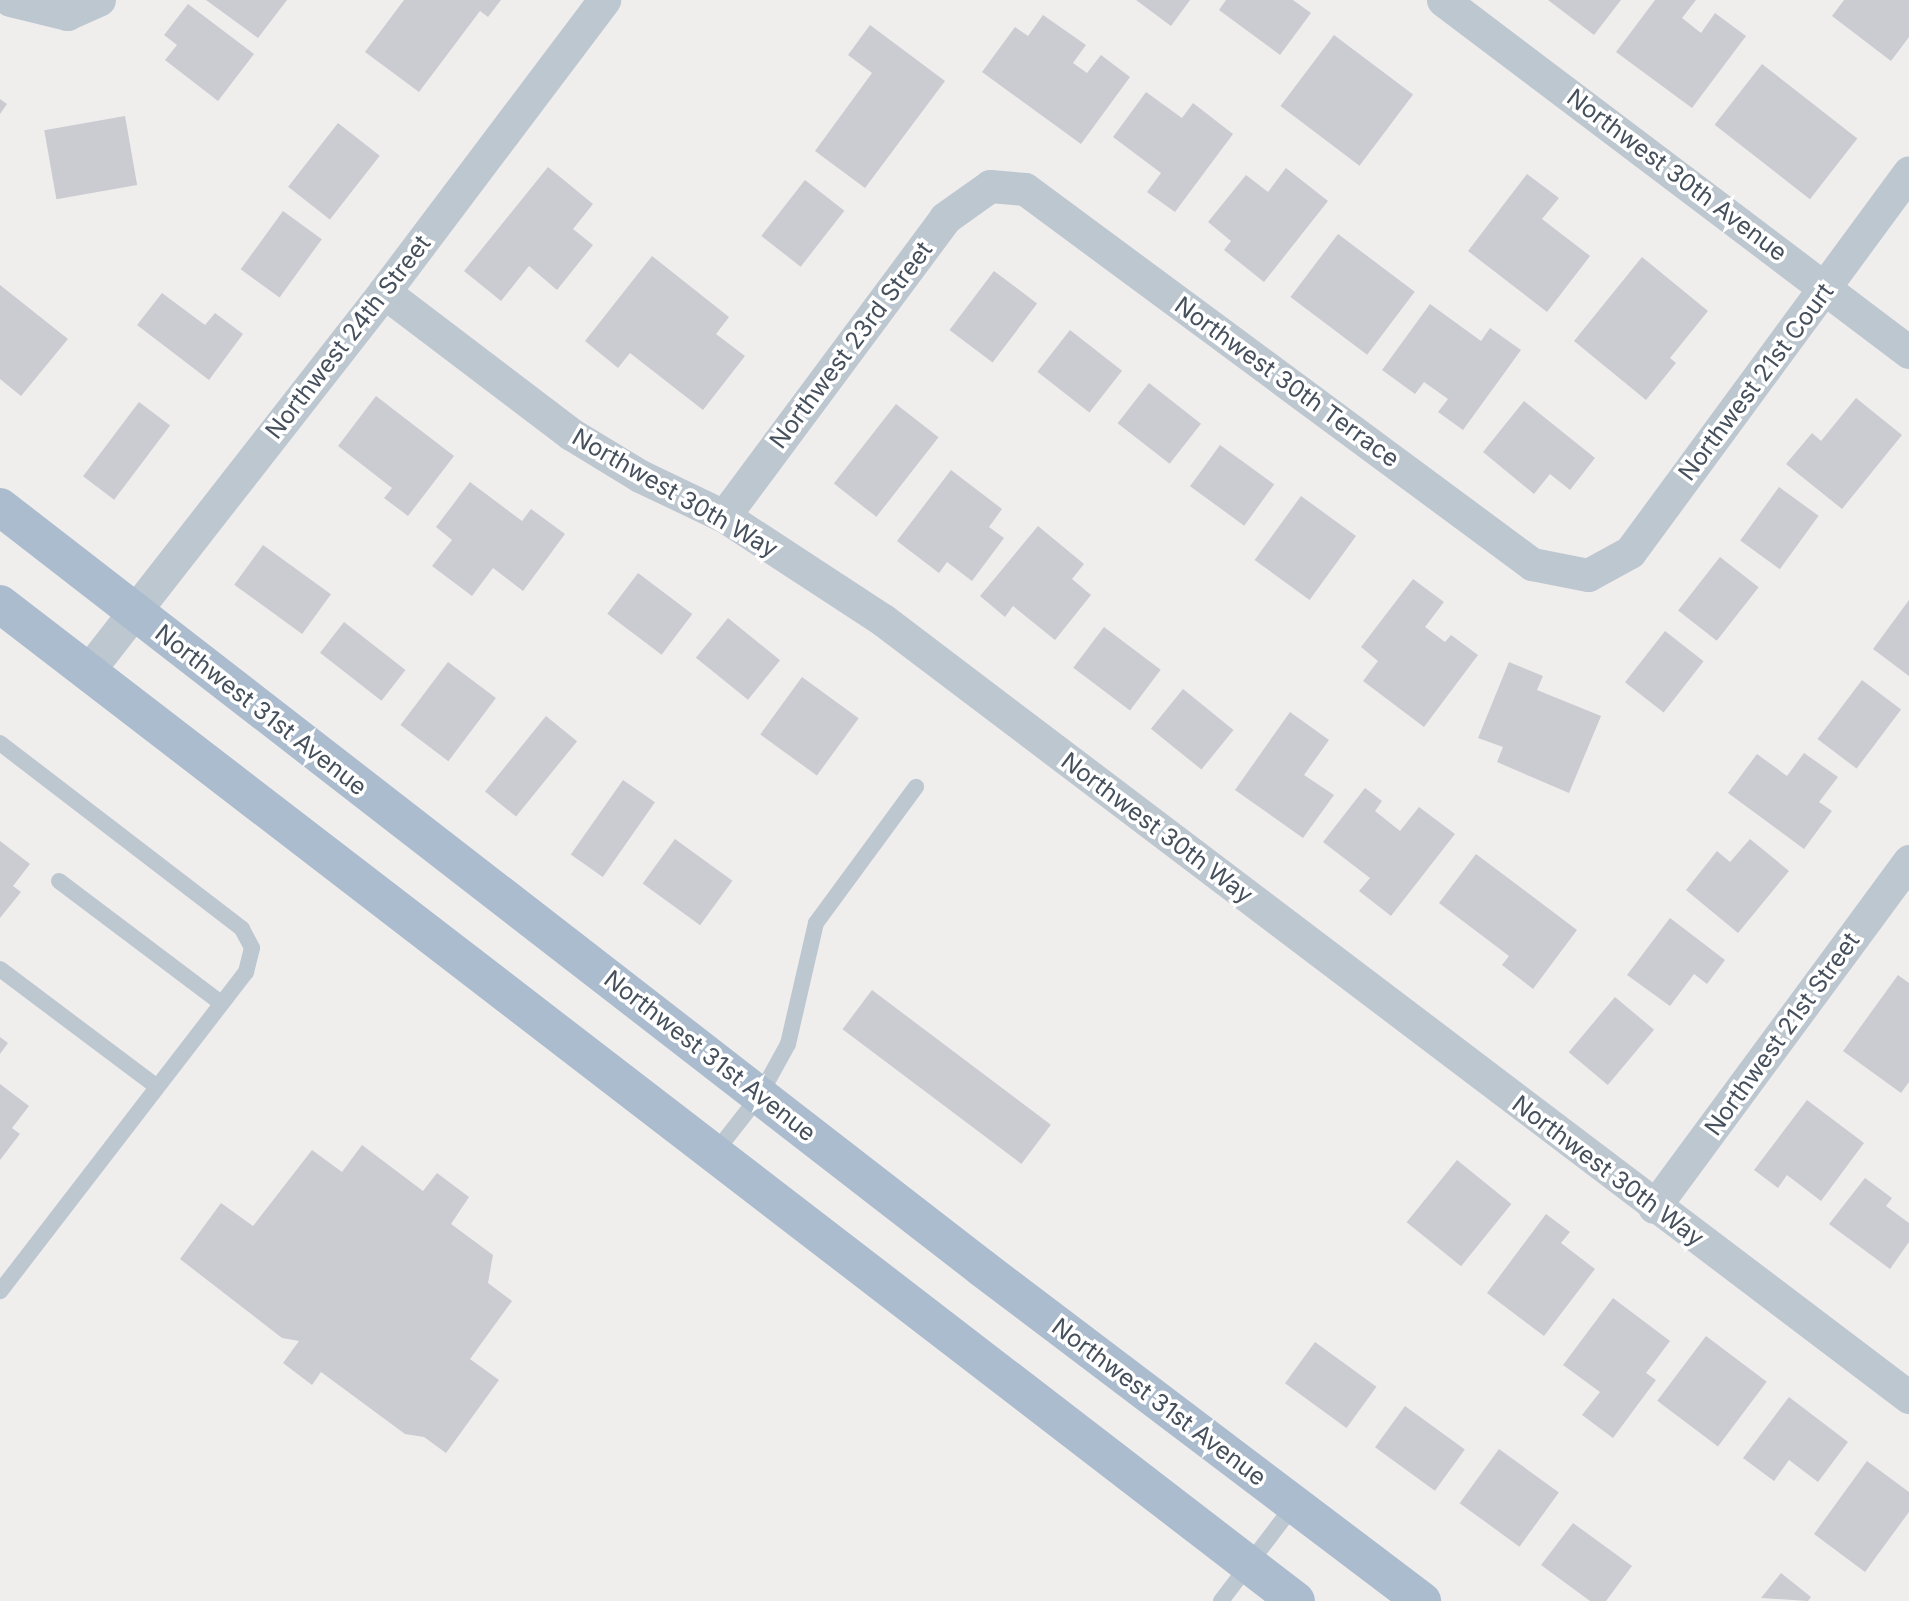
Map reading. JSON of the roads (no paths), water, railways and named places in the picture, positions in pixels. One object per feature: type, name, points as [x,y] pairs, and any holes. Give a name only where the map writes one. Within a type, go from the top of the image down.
[{"type":"main road","name":"Northwest 31st Avenue","points":[[0,508],[760,1095],[1422,1601]]},
{"type":"main road","points":[[0,604],[712,1155],[1296,1601]]},
{"type":"street","points":[[10,0],[67,15],[99,0]]},
{"type":"street","name":"Northwest 24th Street","points":[[88,671],[384,292],[604,0]]},
{"type":"street","name":"Northwest 30th Avenue","points":[[1443,0],[1909,352]]},
{"type":"street","name":"Northwest 21st Court","points":[[1588,575],[1630,552],[1909,172]]},
{"type":"street","name":"Northwest 23rd Street","points":[[724,516],[945,218],[990,186]]},
{"type":"street","name":"Northwest 30th Terrace","points":[[990,186],[1026,188],[1532,564],[1588,575]]},
{"type":"street","name":"Northwest 30th Way","points":[[384,292],[571,434],[640,476],[724,516],[883,620],[1654,1207],[1909,1397]]},
{"type":"street","name":"Northwest 21st Street","points":[[1654,1207],[1906,872]]},
{"type":"lane","points":[[0,743],[242,929],[253,948],[246,972],[0,1291]]},
{"type":"lane","points":[[712,1155],[760,1095],[788,1044],[816,923],[916,787]]},
{"type":"lane","points":[[59,880],[221,1003]]},
{"type":"lane","points":[[0,969],[157,1087]]},
{"type":"lane","points":[[1221,1601],[1294,1505]]}]
